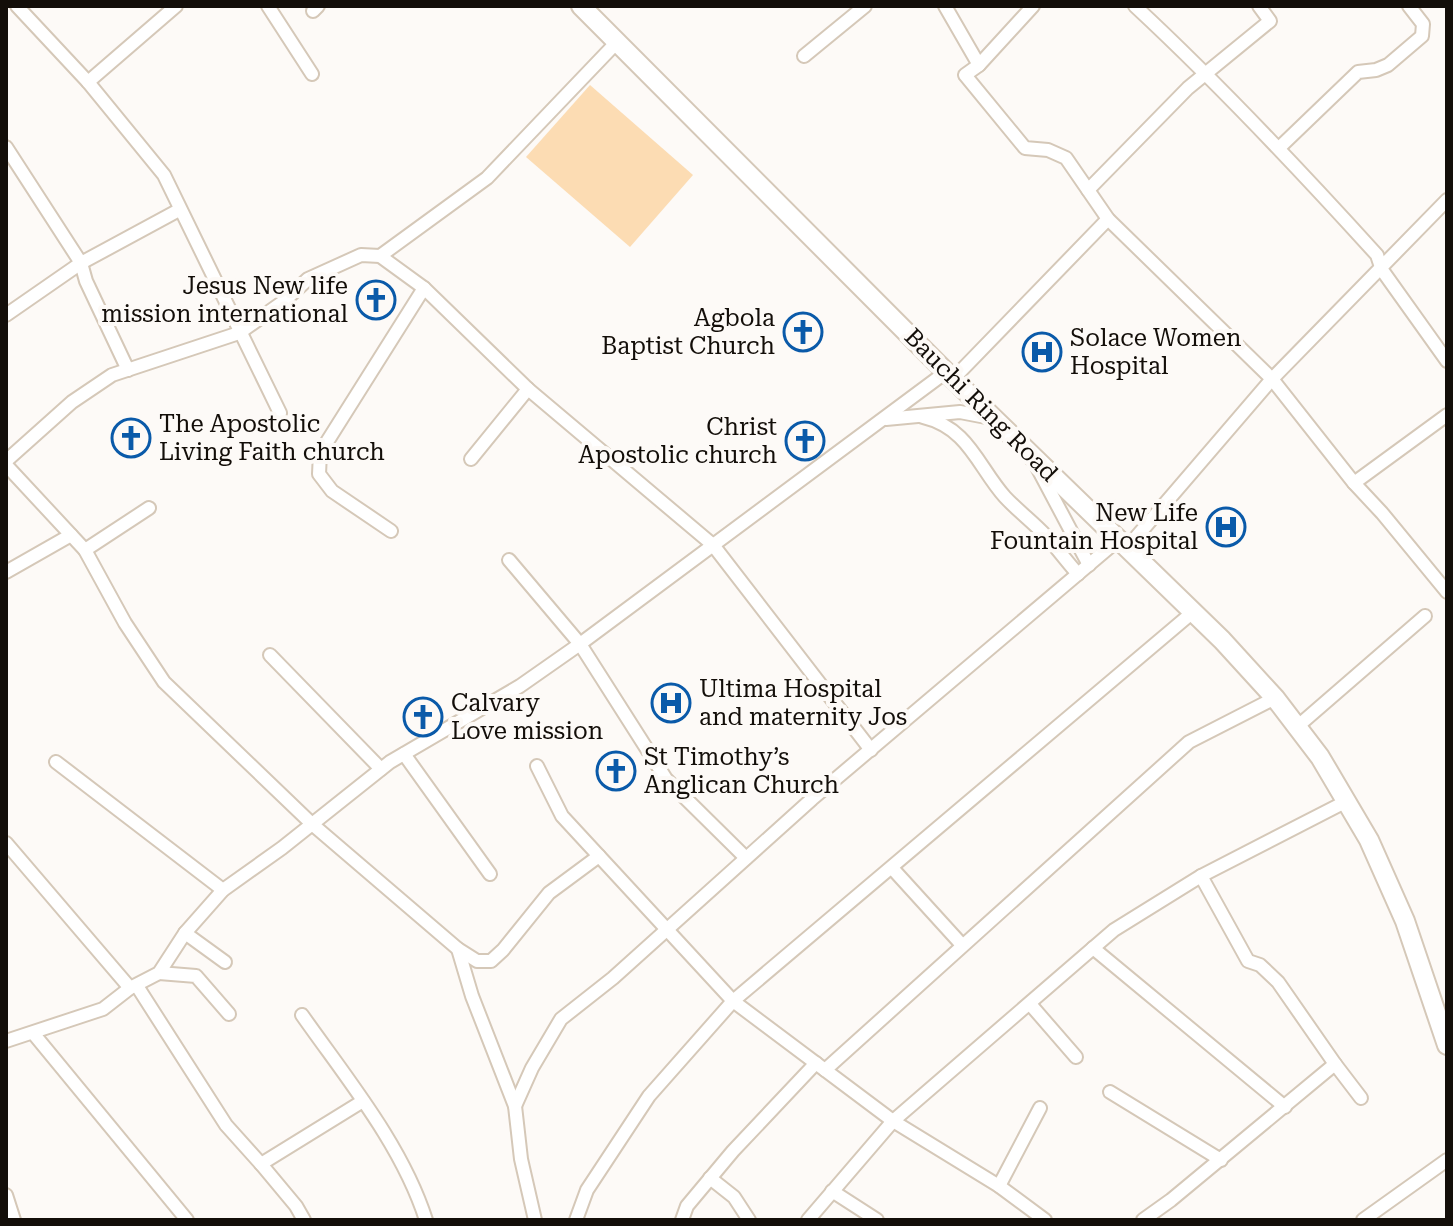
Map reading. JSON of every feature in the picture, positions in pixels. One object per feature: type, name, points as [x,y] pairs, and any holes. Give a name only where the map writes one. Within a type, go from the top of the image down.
[{"type":"main road","name":"Bauchi Ring Road","points":[[581,6],[949,375],[1193,612],[1275,698],[1298,726],[1369,840],[1405,921],[1447,1045]]},
{"type":"street","points":[[17,6],[88,82],[164,175],[280,413]]},
{"type":"street","points":[[88,82],[176,6]]},
{"type":"street","points":[[268,6],[312,74]]},
{"type":"street","points":[[804,56],[865,6]]},
{"type":"street","points":[[945,6],[979,65]]},
{"type":"street","points":[[1033,6],[979,65],[965,75],[1025,148],[1048,150],[1066,158],[1108,219],[1272,379],[1354,483],[1447,592]]},
{"type":"street","points":[[1135,6],[1280,147],[1377,255],[1382,270],[1447,361]]},
{"type":"street","points":[[1088,190],[1188,88],[1270,21],[1259,6]]},
{"type":"street","points":[[1280,147],[1358,72],[1388,65],[1422,36],[1423,24],[1409,6]]},
{"type":"street","points":[[380,256],[487,178],[617,42]]},
{"type":"street","points":[[6,147],[81,263],[86,281],[128,370]]},
{"type":"street","points":[[515,1106],[532,1068],[561,1019],[1078,574],[1122,544],[1272,379],[1382,270],[1447,200]]},
{"type":"street","points":[[7,311],[81,263],[179,210]]},
{"type":"street","points":[[6,1041],[103,1009],[159,973],[185,933],[223,890],[381,769],[520,686],[882,420],[949,375],[1108,219]]},
{"type":"street","points":[[599,856],[549,893],[491,961],[477,961],[458,949],[312,824],[164,682],[125,623],[85,550],[6,463],[72,402],[112,375],[239,333],[283,302],[308,279],[361,255],[380,256],[424,288],[528,389],[713,545],[871,750]]},
{"type":"street","points":[[391,531],[332,491],[319,474],[320,453],[424,288]]},
{"type":"street","points":[[471,459],[528,389]]},
{"type":"street","points":[[882,420],[960,412],[994,419]]},
{"type":"street","points":[[1354,483],[1447,415]]},
{"type":"street","points":[[923,417],[934,419],[956,433],[978,456],[1004,496],[1047,537],[1078,574]]},
{"type":"street","points":[[1029,454],[1089,565]]},
{"type":"street","points":[[85,550],[149,508]]},
{"type":"street","points":[[6,572],[71,535]]},
{"type":"street","points":[[509,560],[580,644],[666,779],[746,858]]},
{"type":"street","points":[[576,1220],[587,1190],[649,1096],[733,1001],[1193,612]]},
{"type":"street","points":[[1298,726],[1425,616]]},
{"type":"street","points":[[270,655],[381,769]]},
{"type":"street","points":[[682,1220],[687,1206],[733,1151],[820,1067],[1189,742],[1275,698]]},
{"type":"street","points":[[404,754],[490,874]]},
{"type":"street","points":[[56,762],[223,890]]},
{"type":"street","points":[[537,766],[562,816],[733,1001],[893,1121],[999,1186],[1045,1220]]},
{"type":"street","points":[[808,1220],[893,1121],[1114,930],[1201,876],[1347,801]]},
{"type":"street","points":[[6,843],[134,987],[226,1125],[296,1206],[304,1220]]},
{"type":"street","points":[[892,868],[962,945]]},
{"type":"street","points":[[1201,876],[1248,961],[1260,965],[1278,982],[1361,1098]]},
{"type":"street","points":[[185,933],[225,962]]},
{"type":"street","points":[[1093,948],[1285,1107]]},
{"type":"street","points":[[458,949],[472,996],[515,1106],[521,1159],[535,1220]]},
{"type":"street","points":[[159,973],[196,976],[229,1014]]},
{"type":"street","points":[[1030,1004],[1076,1057]]},
{"type":"street","points":[[302,1015],[363,1101],[416,1189],[426,1220]]},
{"type":"street","points":[[33,1033],[187,1220]]},
{"type":"street","points":[[1143,1220],[1221,1160],[1335,1064]]},
{"type":"street","points":[[1110,1092],[1221,1160]]},
{"type":"street","points":[[261,1164],[363,1101]]},
{"type":"street","points":[[999,1186],[1040,1108]]},
{"type":"street","points":[[1363,1220],[1447,1160]]},
{"type":"street","points":[[710,1178],[734,1197],[749,1220]]},
{"type":"street","points":[[832,1191],[877,1220]]},
{"type":"street","points":[[6,1195],[14,1220]]},
{"type":"shaded area","points":[[590,85],[693,175],[630,247],[526,157]]},
{"type":"place","name":"Jesus New life mission international","points":[[376,300]]},
{"type":"place","name":"Agbola Baptist Church","points":[[803,332]]},
{"type":"place","name":"Solace Women Hospital","points":[[1042,352]]},
{"type":"place","name":"The Apostolic Living Faith church","points":[[131,438]]},
{"type":"place","name":"Christ Apostolic church","points":[[805,441]]},
{"type":"place","name":"New Life Fountain Hospital","points":[[1226,527]]},
{"type":"place","name":"Ultima Hospital and maternity Jos","points":[[671,703]]},
{"type":"place","name":"Calvary Love mission","points":[[423,717]]},
{"type":"place","name":"St Timothy’s Anglican Church","points":[[616,771]]}]
